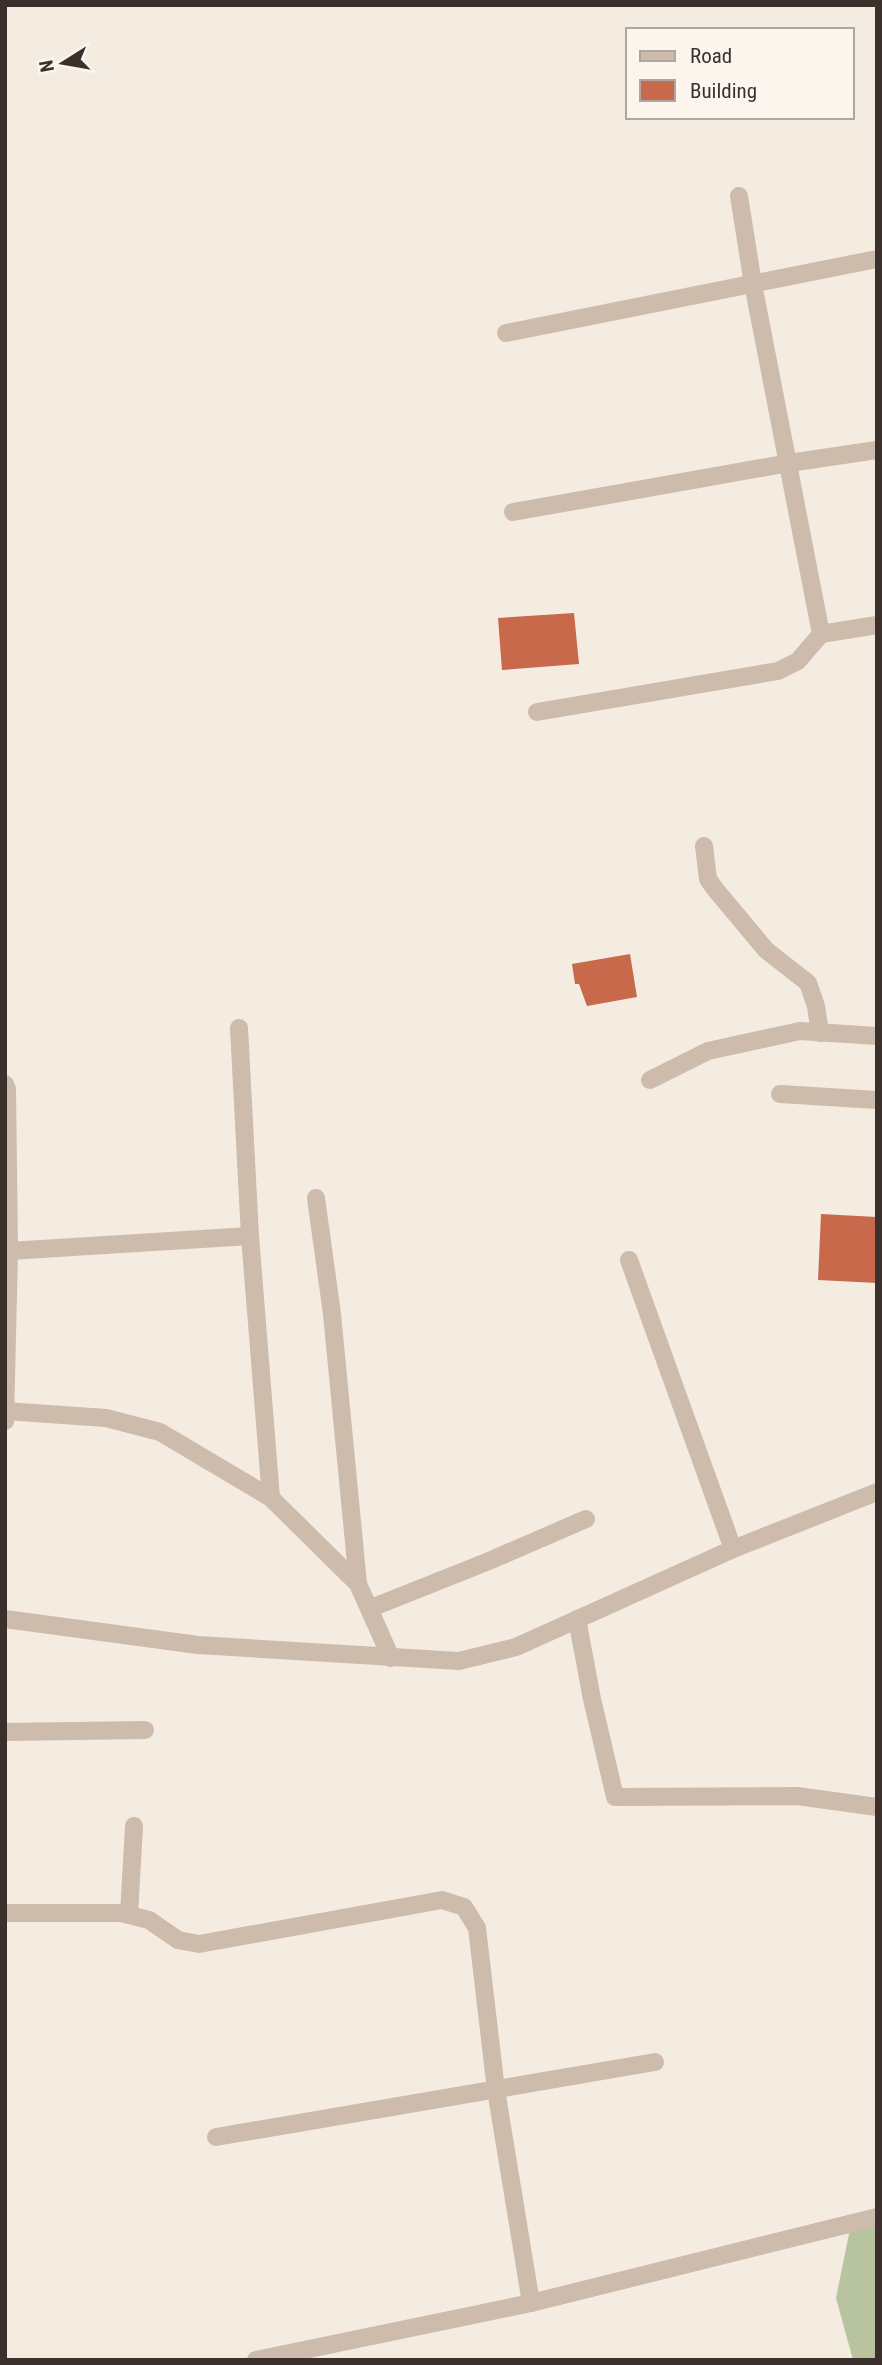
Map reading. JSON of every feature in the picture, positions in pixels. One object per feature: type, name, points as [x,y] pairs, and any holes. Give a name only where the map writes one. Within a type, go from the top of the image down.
[{"type":"street","points":[[738,196],[821,634]]},
{"type":"street","points":[[506,333],[877,259]]},
{"type":"street","points":[[513,512],[877,450]]},
{"type":"street","points":[[537,712],[778,671],[798,661],[821,634],[877,625]]},
{"type":"street","points":[[704,846],[708,878],[715,889],[766,950],[808,983],[816,1006],[820,1033]]},
{"type":"street","points":[[239,1028],[250,1236],[271,1498]]},
{"type":"street","points":[[650,1080],[708,1051],[800,1031],[877,1036]]},
{"type":"street","points":[[5,1084],[9,1251],[5,1421]]},
{"type":"street","points":[[780,1094],[877,1100]]},
{"type":"street","points":[[316,1198],[336,1355],[358,1584]]},
{"type":"street","points":[[9,1251],[250,1236]]},
{"type":"street","points":[[629,1260],[733,1549]]},
{"type":"street","points":[[6,1411],[106,1418],[160,1432],[271,1498],[358,1584],[391,1658]]},
{"type":"street","points":[[5,1619],[198,1645],[458,1661],[516,1647],[733,1549],[877,1492]]},
{"type":"street","points":[[371,1608],[586,1519]]},
{"type":"street","points":[[576,1619],[615,1797],[796,1796],[877,1807]]},
{"type":"street","points":[[5,1732],[145,1730]]},
{"type":"street","points":[[129,1915],[134,1826]]},
{"type":"street","points":[[5,1913],[121,1913],[149,1920],[178,1940],[199,1944],[442,1900],[464,1907],[477,1928],[496,2090],[531,2303]]},
{"type":"street","points":[[216,2137],[655,2062]]},
{"type":"street","points":[[256,2360],[531,2303],[877,2217]]},
{"type":"green space","points":[[877,2215],[877,2360],[853,2360],[836,2298],[851,2224]]},
{"type":"building","points":[[574,613],[579,664],[502,670],[498,618]]},
{"type":"building","points":[[630,954],[637,997],[587,1006],[579,984],[575,984],[572,964]]},
{"type":"building","points":[[821,1214],[877,1217],[877,1283],[818,1280]]}]
